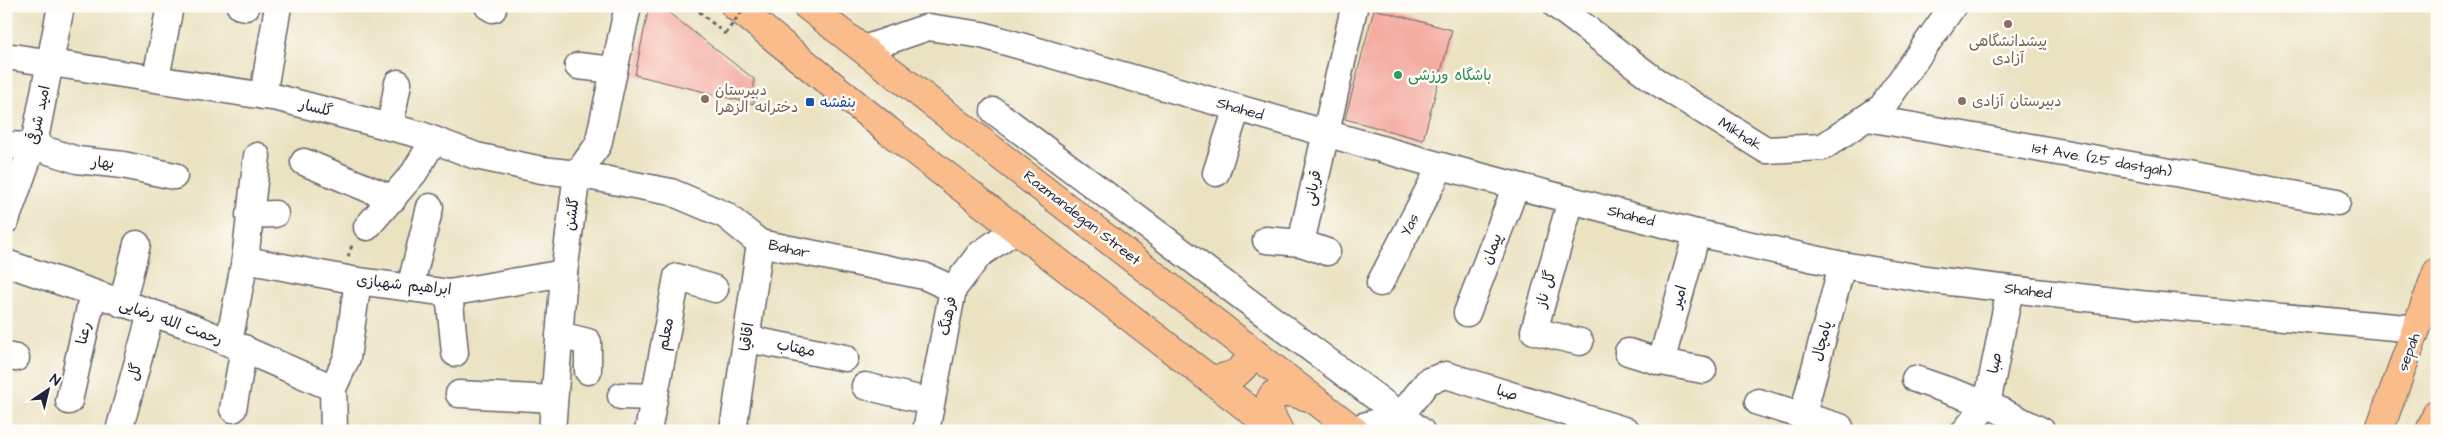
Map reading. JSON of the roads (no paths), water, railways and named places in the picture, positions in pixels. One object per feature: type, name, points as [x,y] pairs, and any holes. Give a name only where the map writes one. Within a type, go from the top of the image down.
[{"type":"main road","points":[[735,6],[1016,229],[1278,431]]},
{"type":"main road","name":"Razmandegan Street","points":[[807,6],[1355,430]]},
{"type":"main road","name":"sepah","points":[[2379,431],[2437,272]]},
{"type":"main road","points":[[1210,378],[1224,378],[1238,374],[1251,355],[1245,345]]},
{"type":"main road","points":[[1278,431],[1268,410],[1268,402],[1273,395],[1290,392],[1313,398]]},
{"type":"main road","points":[[2430,431],[2437,413]]},
{"type":"street","name":"امید شرقی","points":[[6,220],[32,146],[61,6]]},
{"type":"street","points":[[156,78],[170,6]]},
{"type":"street","points":[[263,96],[278,6]]},
{"type":"street","name":"گلشن","points":[[552,431],[564,273],[578,174],[598,145],[628,6]]},
{"type":"street","name":"Mikhak","points":[[1557,6],[1657,82],[1766,150],[1823,147],[1882,107],[1942,10]]},
{"type":"street","name":"قربانی","points":[[1301,243],[1324,133],[1354,8]]},
{"type":"street","name":"Shahed","points":[[864,49],[928,27],[982,35],[1440,166],[1697,233],[1842,265],[1933,280],[2010,289],[2417,329]]},
{"type":"street","name":"گلسار","points":[[6,56],[263,96],[390,127],[434,140],[476,156],[542,170],[578,174]]},
{"type":"street","points":[[578,66],[614,70]]},
{"type":"street","points":[[390,127],[398,82]]},
{"type":"street","points":[[1216,173],[1237,108]]},
{"type":"street","points":[[994,111],[1408,426]]},
{"type":"street","name":"1st Ave. (25 dastgah)","points":[[1868,118],[2337,202]]},
{"type":"street","points":[[367,227],[393,199],[414,172],[434,140]]},
{"type":"street","name":"بهار","points":[[6,145],[32,146],[77,160],[123,165],[174,176]]},
{"type":"street","points":[[233,409],[236,345],[245,260],[262,214],[257,156]]},
{"type":"street","points":[[304,162],[393,199]]},
{"type":"street","name":"Yas","points":[[1380,283],[1440,166]]},
{"type":"street","name":"Bahar","points":[[578,174],[670,192],[725,214],[760,243],[924,276],[953,289]]},
{"type":"street","name":"پیمان","points":[[1467,313],[1516,186]]},
{"type":"street","name":"گل ناز","points":[[1571,200],[1534,331],[1580,342]]},
{"type":"street","points":[[410,288],[430,208]]},
{"type":"street","name":"فرهنگ","points":[[926,431],[953,289],[979,254],[1016,229]]},
{"type":"street","name":"امیر","points":[[1661,362],[1697,233]]},
{"type":"street","points":[[1266,240],[1301,243],[1327,252]]},
{"type":"street","name":"اقاقیا","points":[[732,431],[760,243]]},
{"type":"street","points":[[122,304],[137,244]]},
{"type":"street","name":"ابراهیم شهبازی","points":[[245,260],[350,280],[448,293],[564,273]]},
{"type":"street","name":"رحمت الله رضایی","points":[[6,263],[151,313],[236,345],[333,388]]},
{"type":"street","name":"پامچال","points":[[1802,418],[1842,265]]},
{"type":"street","name":"معلم","points":[[648,431],[677,277],[715,289]]},
{"type":"street","points":[[334,431],[333,388],[347,358],[350,280]]},
{"type":"street","name":"صبا","points":[[1964,431],[1987,404],[2010,289]]},
{"type":"street","points":[[448,293],[455,353]]},
{"type":"street","name":"رعنا","points":[[69,401],[93,294]]},
{"type":"street","name":"گل","points":[[119,431],[151,313]]},
{"type":"street","points":[[559,335],[588,342],[588,371]]},
{"type":"street","name":"مهتاب","points":[[747,339],[845,358]]},
{"type":"street","points":[[1628,352],[1661,362],[1703,370]]},
{"type":"street","name":"صبا","points":[[1408,426],[1428,380],[1446,375],[1628,431]]},
{"type":"street","points":[[1915,379],[1987,404],[2042,431]]},
{"type":"street","points":[[865,386],[931,402]]},
{"type":"street","points":[[459,394],[554,399]]},
{"type":"street","points":[[621,396],[654,396]]},
{"type":"street","points":[[1758,402],[1802,418],[1840,427]]},
{"type":"street","points":[[1355,430],[1408,426]]},
{"type":"place","name":"پیشدانشگاهی آزادی","points":[[2008,24]]},
{"type":"place","name":"باشگاه ورزشی","points":[[1398,75]]},
{"type":"place","name":"دبيرستان دخترانه الزهرا","points":[[705,99]]},
{"type":"place","name":"دبیرستان آزادی","points":[[1962,101]]},
{"type":"place","name":"بنفشه","points":[[810,102]]}]
